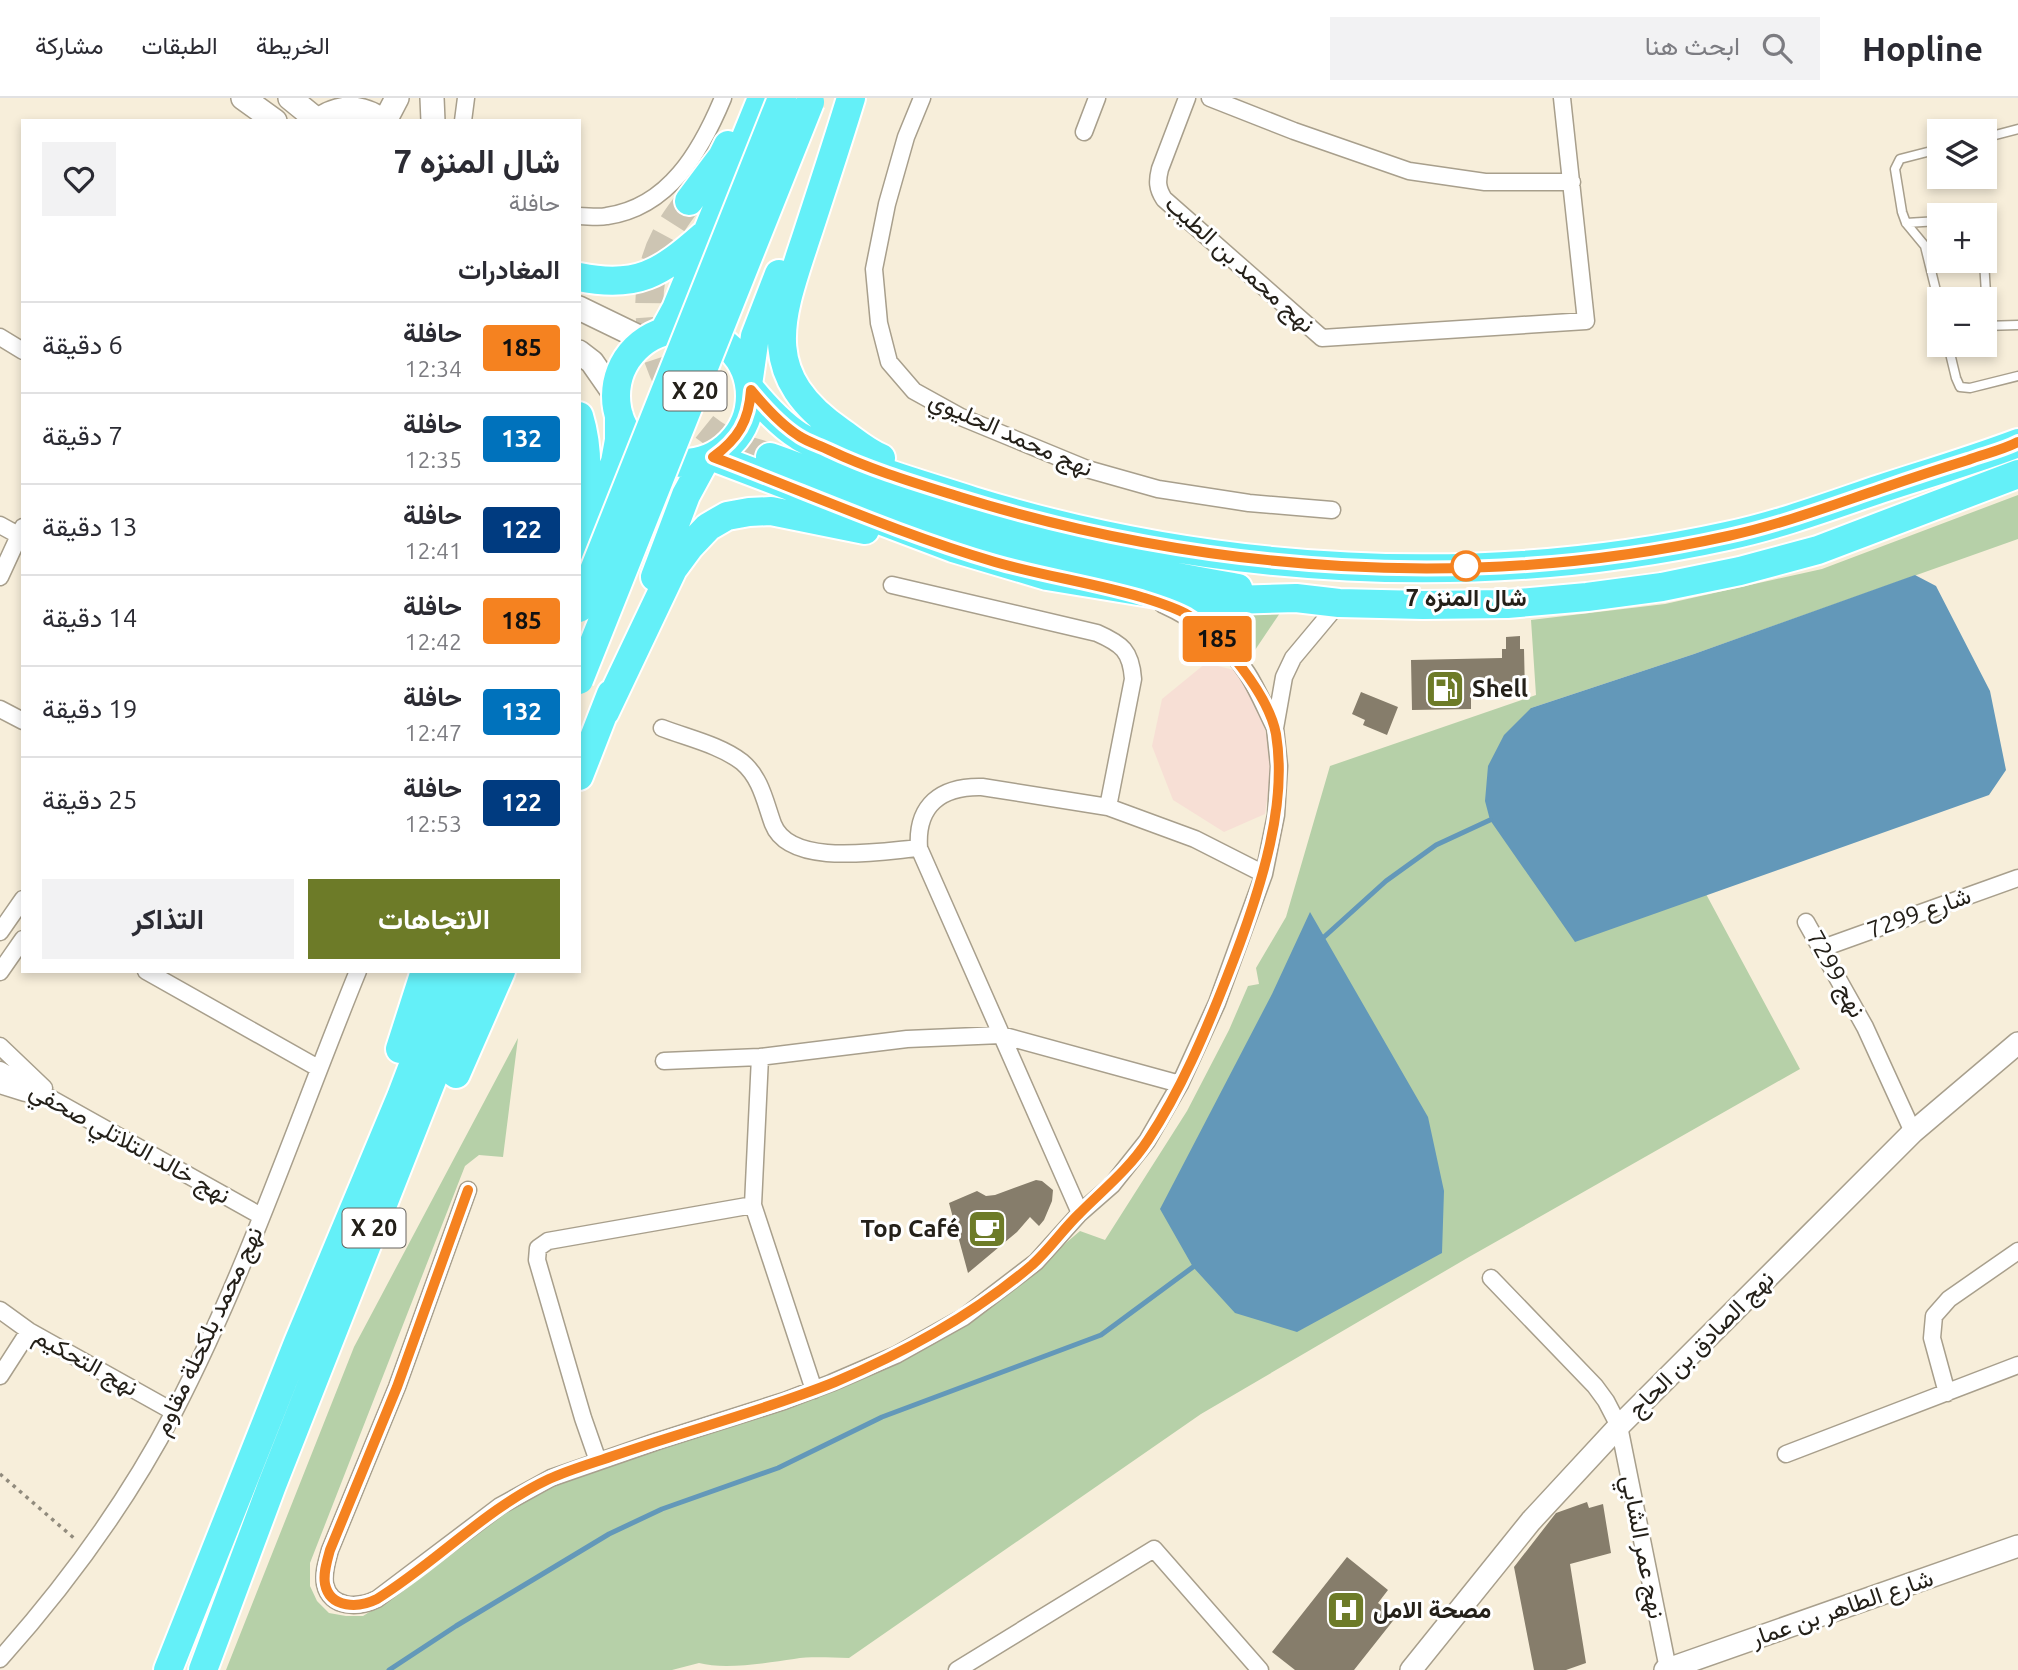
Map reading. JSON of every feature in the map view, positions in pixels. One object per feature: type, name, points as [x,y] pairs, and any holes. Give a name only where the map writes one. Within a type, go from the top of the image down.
[{"type":"highway","points":[[689,201],[722,157],[750,98]]},
{"type":"highway","points":[[581,543],[615,462],[619,440],[619,374],[629,355],[655,335],[676,309],[762,98]]},
{"type":"highway","name":"X 20","points":[[581,603],[782,98]]},
{"type":"highway","points":[[617,406],[628,436],[643,451],[663,461],[684,464],[709,459],[730,445],[742,430],[749,411],[755,336],[851,98]]},
{"type":"highway","points":[[851,98],[787,297],[780,345],[784,362],[793,385],[804,402],[828,424],[876,456],[972,500]]},
{"type":"highway","name":"X 20","points":[[581,675],[811,100]]},
{"type":"highway","points":[[581,277],[621,282],[651,275],[677,259],[705,234]]},
{"type":"highway","points":[[655,335],[686,328],[707,332],[726,343],[740,358],[750,384],[774,417],[799,436],[867,468],[1031,519],[1136,541],[1246,559],[1423,568],[1582,560],[1657,550],[1730,536],[1805,514],[2017,443]]},
{"type":"highway","points":[[581,423],[586,439],[587,474],[581,514]]},
{"type":"highway","points":[[770,457],[1007,540],[1102,563],[1296,598],[1339,603],[1507,604],[1662,587],[1740,571],[1818,550],[2018,474]]},
{"type":"highway","points":[[709,459],[953,548],[1047,576],[1199,601],[1296,598]]},
{"type":"highway","points":[[581,771],[686,495],[709,459]]},
{"type":"highway","points":[[605,712],[673,569],[708,527],[727,516],[760,512],[794,514],[953,548]]},
{"type":"highway","points":[[298,1343],[424,973]]},
{"type":"highway","name":"X 20","points":[[168,1670],[298,1343],[401,1097],[448,973]]},
{"type":"highway","name":"X 20","points":[[203,1670],[272,1485],[474,973]]},
{"type":"highway","points":[[323,1356],[440,1108],[500,973]]},
{"type":"highway","name":"X 20","points":[[177,1670],[246,1476]]},
{"type":"highway","points":[[223,1670],[272,1485]]},
{"type":"main road","points":[[290,98],[316,119]]},
{"type":"main road","points":[[385,119],[397,98]]},
{"type":"main road","points":[[432,98],[433,119]]},
{"type":"main road","points":[[319,119],[335,110],[358,103],[381,119]]},
{"type":"main road","points":[[251,108],[271,119]]},
{"type":"main road","points":[[581,309],[655,335]]},
{"type":"main road","points":[[581,354],[592,362],[617,406]]},
{"type":"street","points":[[463,119],[466,98]]},
{"type":"street","points":[[581,216],[606,216],[634,209],[656,196],[682,173],[710,129],[723,98]]},
{"type":"street","name":"نهج محمد الحليوي","points":[[922,98],[906,136],[890,193],[874,269],[878,323],[889,362],[914,391],[961,418],[1087,470],[1158,489],[1249,503],[1332,510]]},
{"type":"street","points":[[1084,132],[1097,98]]},
{"type":"street","name":"نهج محمد بن الطيب","points":[[1187,98],[1157,178],[1158,190],[1164,199],[1322,338],[1586,321],[1572,182]]},
{"type":"street","points":[[1210,98],[1409,171],[1485,182],[1572,182],[1562,98]]},
{"type":"street","points":[[0,337],[21,350]]},
{"type":"street","points":[[0,524],[21,532],[0,577]]},
{"type":"street","points":[[1096,584],[1162,604],[1190,616],[1222,643],[1247,673],[1275,727]]},
{"type":"street","points":[[892,585],[1097,634],[1125,649],[1132,662],[1133,678],[1108,807]]},
{"type":"street","points":[[468,1190],[392,1399],[330,1550],[325,1568],[325,1583],[328,1593],[340,1603],[351,1606],[366,1605],[390,1591],[500,1506],[551,1478],[814,1390],[896,1355],[964,1317],[1036,1262],[1080,1213],[1112,1185],[1147,1141],[1180,1084],[1217,1003],[1264,874],[1276,816],[1279,766],[1275,727],[1284,677],[1293,658],[1339,603]]},
{"type":"street","points":[[0,709],[21,720]]},
{"type":"street","points":[[662,728],[722,751],[742,762],[758,781],[775,828],[784,839],[795,846],[843,855],[919,848]]},
{"type":"street","points":[[1080,1213],[919,848],[918,830],[926,810],[946,792],[963,786],[1108,807],[1195,839],[1264,874]]},
{"type":"street","name":"شارع 7299","points":[[1820,948],[2018,878]]},
{"type":"street","points":[[0,932],[21,903]]},
{"type":"street","name":"نهج 7299","points":[[1806,922],[1865,1027],[1913,1132]]},
{"type":"street","points":[[0,972],[21,942]]},
{"type":"street","points":[[150,973],[318,1068]]},
{"type":"street","name":"نهج محمد بلكحلة مقاوم","points":[[0,1659],[56,1593],[88,1550],[146,1462],[174,1412],[223,1308],[357,973]]},
{"type":"street","points":[[664,1061],[760,1057],[907,1039],[1001,1035],[1180,1084]]},
{"type":"street","name":"نهج الصادق بن الحاج","points":[[1411,1670],[1531,1521],[1619,1426],[1913,1132],[2018,1043]]},
{"type":"street","points":[[0,1046],[61,1105]]},
{"type":"street","points":[[760,1057],[753,1205],[814,1390]]},
{"type":"street","name":"نهج خالد التلاتلي صحفي","points":[[0,1070],[261,1216]]},
{"type":"street","points":[[0,1085],[61,1105]]},
{"type":"street","points":[[598,1461],[583,1419],[537,1260],[538,1248],[548,1241],[753,1205]]},
{"type":"street","points":[[1947,1393],[1932,1338],[1934,1316],[1949,1299],[2018,1251]]},
{"type":"street","name":"نهج عمر الشابي","points":[[1491,1278],[1595,1386],[1619,1426],[1667,1670]]},
{"type":"street","name":"نهج التحكيم","points":[[0,1310],[29,1331],[174,1412]]},
{"type":"street","points":[[0,1376],[29,1331]]},
{"type":"street","points":[[1786,1454],[2018,1365]]},
{"type":"street","name":"شارع الطاهر بن عمار","points":[[1667,1670],[2018,1546]]},
{"type":"street","points":[[957,1670],[1154,1549],[1260,1670]]},
{"type":"lane","points":[[1997,135],[2018,130]]},
{"type":"lane","points":[[1927,152],[1900,159],[1895,169],[1902,212],[1906,223],[1925,246],[1935,287]]},
{"type":"lane","points":[[1906,223],[1927,222]]},
{"type":"lane","points":[[1997,326],[2018,325]]},
{"type":"lane","points":[[1951,357],[1961,387],[1970,388],[2018,376]]},
{"type":"path","points":[[0,1474],[88,1550]]},
{"type":"shaded area","points":[[1206,663],[1238,671],[1260,712],[1273,758],[1265,814],[1224,832],[1173,800],[1152,746],[1162,699]]},
{"type":"green space","points":[[2018,495],[2018,539],[1694,654],[1531,708],[1575,941],[1706,894],[1800,1069],[1469,1257],[1201,1414],[849,1658],[808,1658],[733,1666],[699,1663],[672,1670],[226,1670],[354,1347],[518,1038],[503,1157],[479,1155],[465,1166],[310,1563],[310,1586],[317,1601],[329,1613],[363,1616],[390,1599],[462,1540],[550,1483],[798,1405],[893,1366],[971,1323],[1080,1231],[1105,1240],[1187,1111],[1229,1030],[1248,986],[1259,984],[1256,968],[1286,917],[1330,766],[1536,695],[1531,620],[1665,604],[1822,569]]},
{"type":"green space","points":[[1196,610],[1280,613],[1249,659]]},
{"type":"water","points":[[1915,575],[1936,586],[1990,691],[2006,770],[1989,795],[1575,942],[1490,820],[1485,801],[1488,766],[1504,735],[1531,708],[1694,654]]},
{"type":"water","points":[[1310,912],[1428,1117],[1444,1191],[1442,1253],[1297,1332],[1235,1313],[1193,1267],[1160,1209],[1272,994]]},
{"type":"building","points":[[1520,636],[1520,649],[1524,649],[1525,694],[1503,695],[1503,687],[1471,687],[1471,709],[1412,710],[1411,660],[1502,658],[1502,649],[1506,649],[1506,637]]},
{"type":"building","points":[[1361,692],[1398,707],[1387,735],[1363,725],[1365,720],[1352,714]]},
{"type":"building","name":"Top Café","points":[[1036,1180],[1042,1181],[1053,1190],[1052,1201],[1044,1220],[1039,1226],[1030,1217],[1017,1232],[968,1273],[949,1203],[977,1191],[986,1196],[995,1195]]},
{"type":"building","points":[[1587,1502],[1589,1508],[1603,1504],[1611,1553],[1570,1564],[1586,1663],[1566,1670],[1534,1670],[1514,1567],[1556,1513]]},
{"type":"building","name":"مصحة الامل","points":[[1347,1557],[1388,1590],[1378,1603],[1396,1617],[1354,1670],[1295,1670],[1272,1652]]},
{"type":"waterway","points":[[1324,937],[1386,881],[1436,845],[1490,820]]},
{"type":"waterway","points":[[389,1670],[456,1626],[609,1534],[662,1509],[778,1468],[882,1417],[1101,1335],[1193,1267]]},
{"type":"tunnel","points":[[689,201],[661,245],[650,287],[649,313],[660,363],[670,386],[702,425],[729,443],[770,457]]},
{"type":"bus line","name":"185","points":[[468,1190],[397,1387],[330,1550],[325,1568],[325,1583],[328,1593],[340,1603],[351,1606],[366,1605],[377,1599],[500,1506],[551,1478],[831,1383],[896,1355],[964,1317],[1036,1262],[1080,1213],[1112,1185],[1147,1141],[1180,1084],[1199,1044],[1239,945],[1264,874],[1276,816],[1279,766],[1275,727],[1247,673],[1222,643],[1190,616],[1162,604],[1096,584],[1047,576],[998,563],[713,457],[730,445],[742,430],[749,411],[751,390],[774,417],[799,436],[867,468],[1031,519],[1136,541],[1246,559],[1343,566],[1423,568],[1511,565],[1582,560],[1657,550],[1730,536],[1805,514],[2018,442]]},
{"type":"place","name":"شال المنزه 7","points":[[1466,566]]},
{"type":"place","name":"Shell","points":[[1445,689]]},
{"type":"place","name":"Top Café","points":[[987,1229]]},
{"type":"place","name":"مصحة الامل","points":[[1346,1610]]}]
